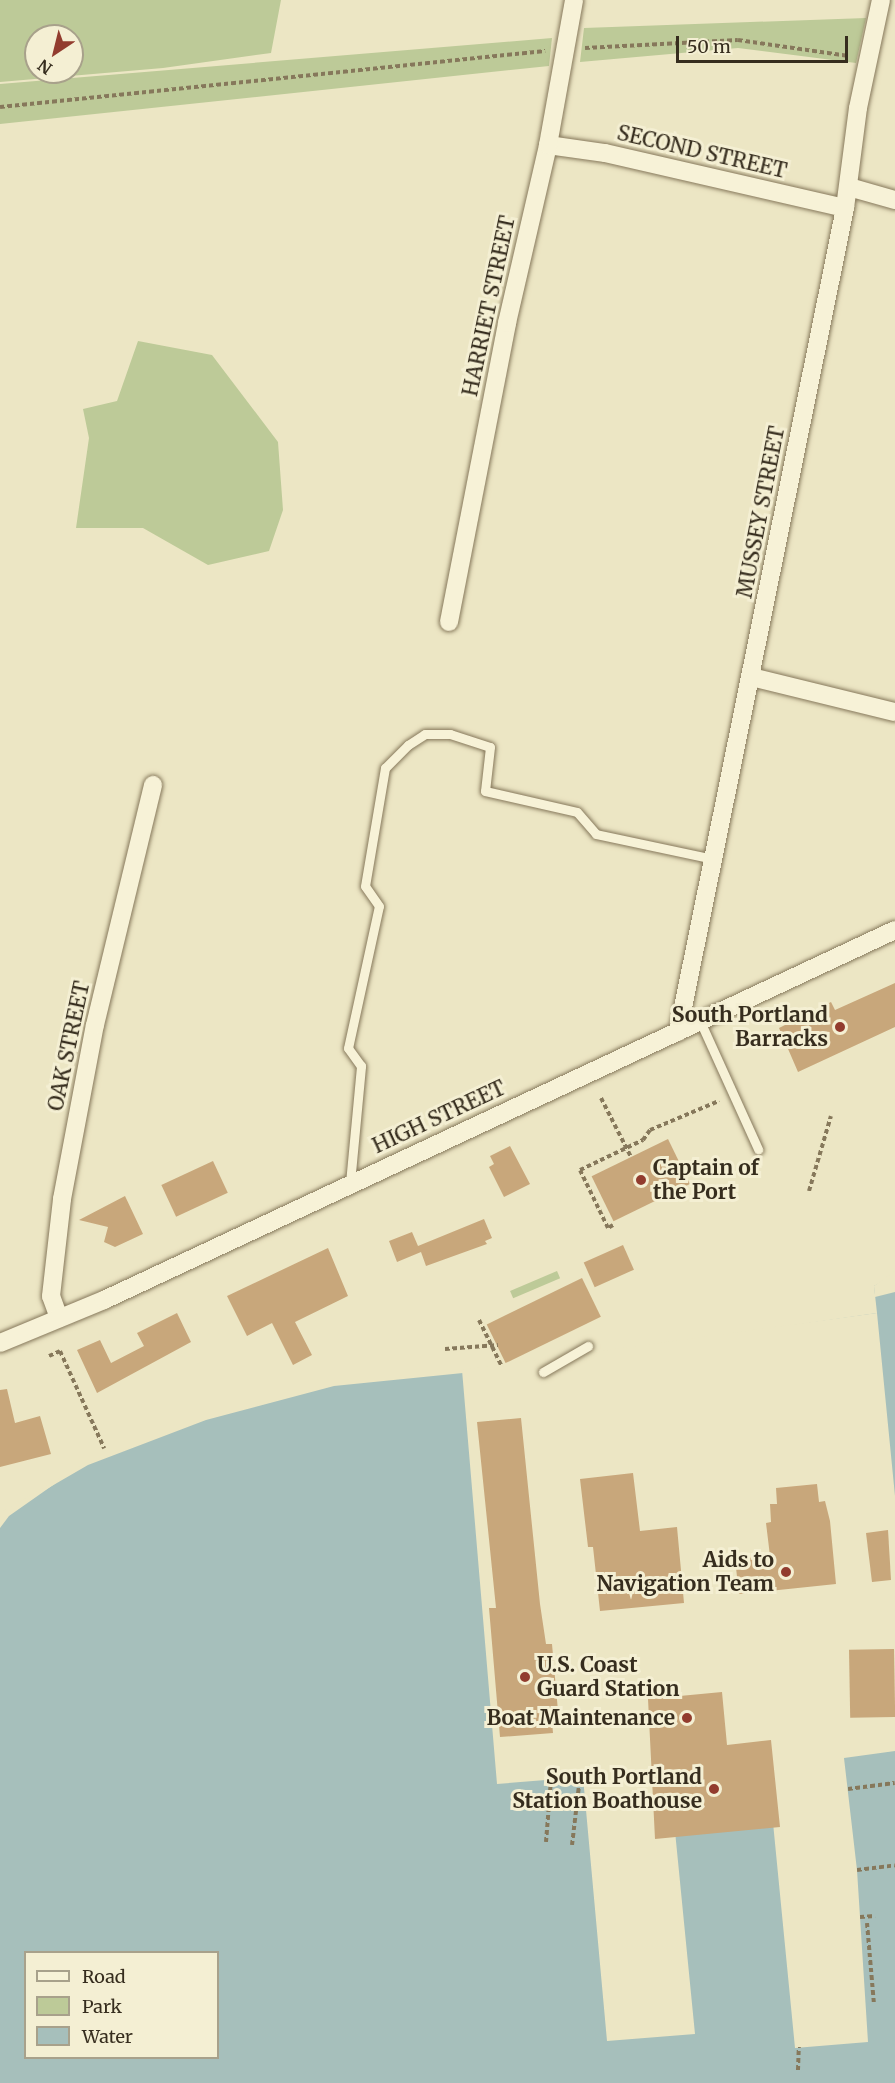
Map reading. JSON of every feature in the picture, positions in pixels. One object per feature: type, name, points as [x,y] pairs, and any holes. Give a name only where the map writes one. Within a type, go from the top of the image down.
[{"type":"street","name":"HARRIET STREET","points":[[448,622],[517,277],[548,145],[574,0]]},
{"type":"street","name":"MUSSEY STREET","points":[[678,1032],[845,208],[858,108],[880,0]]},
{"type":"street","name":"SECOND STREET","points":[[548,145],[605,153],[845,208]]},
{"type":"street","points":[[849,187],[895,200]]},
{"type":"street","points":[[751,677],[895,712]]},
{"type":"street","name":"OAK STREET","points":[[59,1318],[51,1296],[62,1199],[95,1025],[153,785]]},
{"type":"street","name":"HIGH STREET","points":[[0,1343],[59,1318],[895,930]]},
{"type":"lane","points":[[350,1183],[361,1066],[348,1048],[379,906],[365,886],[385,768],[408,745],[425,734],[450,734],[490,747],[485,791],[577,812],[596,834],[714,859]]},
{"type":"lane","points":[[700,1021],[758,1149]]},
{"type":"lane","points":[[543,1372],[588,1346]]},
{"type":"path","points":[[575,48],[738,40],[868,58]]},
{"type":"path","points":[[0,107],[547,51]]},
{"type":"path","points":[[601,1098],[631,1157]]},
{"type":"path","points":[[614,1225],[608,1228],[580,1170],[643,1140],[650,1130],[718,1101]]},
{"type":"path","points":[[809,1191],[831,1116]]},
{"type":"path","points":[[479,1320],[502,1367]]},
{"type":"path","points":[[445,1349],[492,1348],[498,1345]]},
{"type":"path","points":[[49,1356],[60,1351],[104,1448]]},
{"type":"path","points":[[572,1845],[580,1777]]},
{"type":"path","points":[[546,1842],[551,1780]]},
{"type":"path","points":[[848,1789],[895,1783]]},
{"type":"path","points":[[857,1870],[893,1866]]},
{"type":"path","points":[[866,1916],[874,2005]]},
{"type":"path","points":[[860,1917],[874,1916]]},
{"type":"path","points":[[798,2070],[799,2048]]},
{"type":"green space","points":[[0,0],[281,0],[271,53],[163,68],[84,75],[84,24],[24,24],[24,80],[0,82]]},
{"type":"green space","points":[[866,18],[856,63],[738,48],[580,62],[584,28]]},
{"type":"green space","points":[[552,38],[549,66],[0,124],[0,84],[24,82],[24,84],[84,84],[84,77]]},
{"type":"green space","points":[[138,341],[212,355],[278,442],[283,510],[269,551],[208,565],[143,528],[76,528],[89,438],[83,409],[117,401]]},
{"type":"green space","points":[[557,1271],[560,1278],[513,1298],[510,1291]]},
{"type":"water","points":[[895,1274],[895,2083],[0,2083],[0,1516],[88,1465],[206,1420],[334,1386],[463,1373],[877,1313],[874,1286]]},
{"type":"pier","points":[[895,1271],[895,1292],[875,1297],[874,1286]]},
{"type":"pier","points":[[877,1313],[895,1496],[895,1751],[844,1758],[857,1870],[868,2042],[795,2048],[766,1751],[668,1760],[695,2034],[607,2041],[583,1777],[497,1784],[462,1370]]},
{"type":"pier","points":[[83,1464],[9,1516],[0,1528],[0,1513]]},
{"type":"building","name":"South Portland Barracks","points":[[895,983],[895,1027],[798,1072],[779,1028],[831,1002],[835,1010]]},
{"type":"building","name":"Captain of the Port","points":[[668,1139],[690,1184],[614,1221],[592,1176]]},
{"type":"building","points":[[510,1146],[530,1184],[504,1197],[489,1167],[494,1164],[490,1156]]},
{"type":"building","points":[[213,1161],[228,1193],[176,1217],[161,1185]]},
{"type":"building","points":[[125,1196],[143,1234],[115,1247],[104,1242],[108,1227],[79,1220]]},
{"type":"building","points":[[484,1219],[492,1238],[485,1241],[487,1244],[426,1266],[421,1252],[397,1262],[389,1241],[412,1232],[418,1246]]},
{"type":"building","points":[[623,1245],[634,1270],[595,1287],[584,1262]]},
{"type":"building","points":[[328,1248],[348,1296],[295,1322],[312,1355],[293,1365],[272,1323],[247,1336],[227,1296]]},
{"type":"building","points":[[582,1278],[601,1317],[506,1363],[487,1324]]},
{"type":"building","points":[[177,1313],[191,1342],[97,1393],[77,1350],[100,1340],[111,1363],[144,1346],[137,1333]]},
{"type":"building","points":[[7,1389],[15,1423],[40,1416],[51,1454],[0,1467],[0,1390]]},
{"type":"building","points":[[521,1418],[540,1604],[546,1644],[552,1644],[558,1711],[551,1711],[553,1733],[500,1737],[489,1608],[496,1608],[477,1422]]},
{"type":"building","points":[[633,1473],[640,1531],[677,1527],[684,1603],[600,1611],[593,1547],[588,1547],[580,1479]]},
{"type":"building","points":[[817,1484],[819,1502],[825,1501],[830,1521],[836,1584],[739,1594],[735,1559],[770,1556],[766,1523],[771,1522],[770,1504],[777,1504],[776,1488]]},
{"type":"building","points":[[888,1530],[891,1580],[872,1582],[866,1533]]},
{"type":"building","points":[[894,1649],[895,1717],[850,1718],[849,1650]]},
{"type":"building","name":"South Portland Station Boathouse","points":[[722,1692],[727,1745],[771,1740],[780,1827],[655,1839],[648,1699]]},
{"type":"place","name":"South Portland Barracks","points":[[840,1027]]},
{"type":"place","name":"Captain of the Port","points":[[641,1180]]},
{"type":"place","name":"Aids to Navigation Team","points":[[786,1572]]},
{"type":"place","name":"U.S. Coast Guard Station","points":[[525,1677]]},
{"type":"place","name":"Boat Maintenance","points":[[687,1718]]},
{"type":"place","name":"South Portland Station Boathouse","points":[[714,1789]]}]
